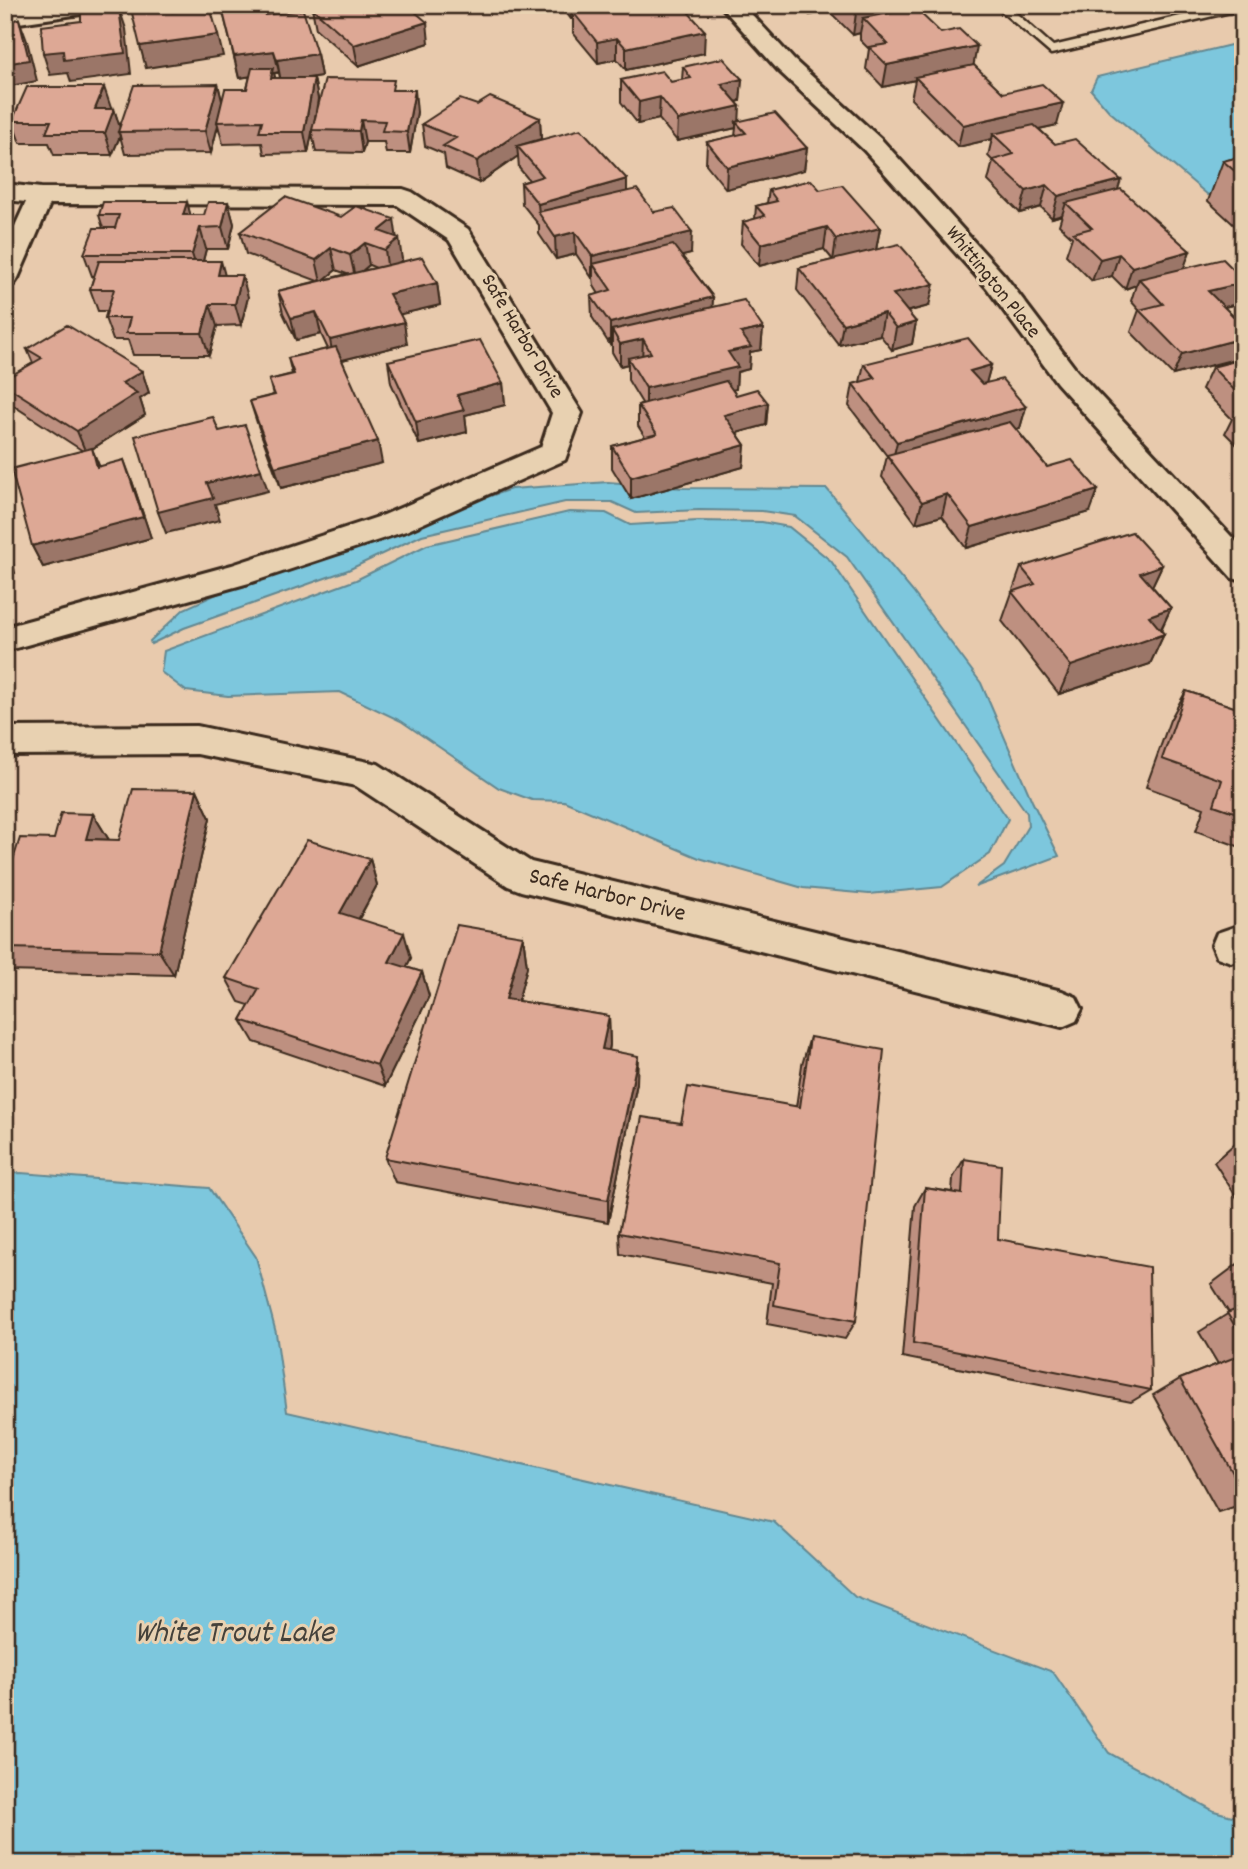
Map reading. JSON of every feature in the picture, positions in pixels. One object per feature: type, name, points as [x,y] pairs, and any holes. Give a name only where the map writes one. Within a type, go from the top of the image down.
[{"type":"street","points":[[5,18],[94,5]]},
{"type":"street","name":"Whittington Place","points":[[731,5],[786,65],[873,145],[996,282],[1067,377],[1243,570]]},
{"type":"street","name":"Safe Harbor Drive","points":[[5,191],[41,196],[402,197],[458,235],[567,413],[554,453],[395,523],[237,575],[5,639]]},
{"type":"street","points":[[5,278],[41,196]]},
{"type":"street","name":"Safe Harbor Drive","points":[[5,741],[197,740],[365,774],[521,875],[1062,1009]]},
{"type":"lane","points":[[1000,5],[1051,50],[1243,5]]},
{"type":"water","points":[[1243,42],[1243,187],[1208,195],[1109,111],[1091,90],[1097,77]]},
{"type":"water","points":[[608,482],[683,488],[827,489],[913,592],[981,683],[1059,856],[975,887],[1004,866],[1028,826],[1027,813],[847,557],[795,516],[762,511],[636,513],[612,502],[565,502],[422,535],[348,570],[184,628],[151,644],[150,641],[184,609],[267,571],[511,489]]},
{"type":"water","points":[[569,512],[606,513],[630,525],[698,521],[762,522],[789,527],[831,561],[1008,819],[990,854],[942,887],[869,894],[803,888],[699,858],[564,801],[532,800],[499,788],[401,721],[340,692],[228,696],[186,691],[161,672],[164,651],[356,580],[427,545]]},
{"type":"water","name":"White Trout Lake","points":[[5,1174],[209,1188],[256,1257],[276,1333],[287,1412],[774,1522],[855,1597],[1053,1672],[1109,1753],[1214,1811],[1243,1819],[1243,1864],[5,1864]]},
{"type":"building","points":[[170,5],[172,12],[210,7],[218,35],[140,46],[131,9]]},
{"type":"building","points":[[320,5],[407,5],[427,22],[354,45],[312,8]]},
{"type":"building","points":[[605,5],[682,5],[705,31],[626,48],[617,38],[597,42],[573,12]]},
{"type":"building","points":[[848,5],[894,5],[856,13]]},
{"type":"building","points":[[262,6],[265,15],[303,10],[317,54],[277,60],[274,51],[234,56],[223,12]]},
{"type":"building","points":[[119,8],[125,53],[64,60],[63,51],[43,53],[41,26],[81,21],[81,13]]},
{"type":"building","points":[[915,8],[941,33],[959,29],[977,46],[887,65],[869,47],[888,44],[863,18]]},
{"type":"building","points":[[19,19],[29,60],[5,64],[5,22]]},
{"type":"building","points":[[723,58],[742,79],[721,84],[740,106],[678,120],[660,97],[639,102],[621,80],[662,71],[671,82],[691,78],[683,67]]},
{"type":"building","points":[[974,65],[1003,93],[1042,84],[1063,103],[963,125],[915,77]]},
{"type":"building","points":[[252,68],[273,68],[271,78],[314,78],[304,132],[259,132],[262,121],[217,122],[225,89],[247,89]]},
{"type":"building","points":[[325,79],[394,80],[392,90],[415,90],[407,132],[382,131],[385,121],[361,120],[359,131],[312,130]]},
{"type":"building","points":[[218,84],[205,131],[118,132],[134,85]]},
{"type":"building","points":[[27,87],[104,87],[95,109],[114,109],[105,133],[46,133],[51,121],[12,121]]},
{"type":"building","points":[[490,97],[540,118],[477,161],[443,146],[456,138],[422,124],[460,99],[477,105]]},
{"type":"building","points":[[775,113],[807,148],[727,167],[707,142],[746,133],[736,122]]},
{"type":"building","points":[[1034,125],[1055,144],[1075,139],[1121,180],[1058,196],[1047,185],[1026,191],[993,160],[1014,154],[993,134]]},
{"type":"building","points":[[581,129],[627,179],[538,204],[521,183],[543,176],[517,146]]},
{"type":"building","points":[[1243,156],[1243,178],[1223,161]]},
{"type":"building","points":[[811,180],[820,190],[842,185],[880,228],[836,239],[827,227],[761,244],[743,222],[765,216],[756,206],[777,201],[769,190]]},
{"type":"building","points":[[637,189],[654,212],[674,208],[692,232],[592,256],[575,232],[555,237],[538,212]]},
{"type":"building","points":[[1121,189],[1190,251],[1132,267],[1119,254],[1100,259],[1073,233],[1092,228],[1066,203]]},
{"type":"building","points":[[285,197],[341,217],[356,206],[394,219],[379,231],[399,238],[385,250],[365,243],[350,255],[331,248],[316,260],[240,232]]},
{"type":"building","points":[[103,202],[187,202],[183,215],[204,215],[208,202],[228,202],[222,227],[200,228],[192,254],[84,254],[94,228],[115,228],[119,215],[99,215]]},
{"type":"building","points":[[899,244],[934,284],[893,294],[916,322],[896,328],[884,313],[843,324],[799,268]]},
{"type":"building","points":[[673,245],[713,297],[610,323],[591,296],[611,290],[593,264]]},
{"type":"building","points":[[422,257],[437,283],[389,294],[404,322],[330,340],[316,312],[291,318],[278,291]]},
{"type":"building","points":[[1223,259],[1243,279],[1243,283],[1208,291],[1233,316],[1243,316],[1243,338],[1182,354],[1139,310],[1163,304],[1139,279]]},
{"type":"building","points":[[99,261],[221,261],[218,275],[242,275],[235,304],[210,304],[202,333],[126,333],[130,318],[105,318],[114,289],[90,289]]},
{"type":"building","points":[[744,300],[763,328],[741,333],[751,347],[728,352],[738,367],[646,388],[628,358],[651,353],[643,339],[620,344],[612,330]]},
{"type":"building","points":[[67,325],[142,371],[122,383],[137,393],[77,431],[5,385],[5,379],[42,358],[27,349]]},
{"type":"building","points":[[968,338],[991,365],[970,371],[982,384],[1002,379],[1026,407],[897,442],[853,384],[875,378],[864,364]]},
{"type":"building","points":[[480,340],[503,383],[457,395],[464,410],[416,422],[388,361]]},
{"type":"building","points":[[336,347],[378,441],[275,467],[250,401],[275,395],[269,380],[294,374],[288,358]]},
{"type":"building","points":[[1243,359],[1243,399],[1212,367]]},
{"type":"building","points":[[726,381],[736,395],[757,389],[768,403],[724,415],[745,445],[631,477],[612,446],[657,434],[638,405]]},
{"type":"building","points":[[1243,409],[1243,418],[1236,411]]},
{"type":"building","points":[[213,417],[219,431],[245,425],[261,470],[207,483],[213,498],[158,512],[135,436]]},
{"type":"building","points":[[1010,422],[1047,467],[1072,460],[1098,490],[972,527],[947,494],[922,502],[887,455]]},
{"type":"building","points":[[92,448],[97,467],[124,460],[143,517],[32,546],[11,469]]},
{"type":"building","points":[[1132,532],[1162,565],[1140,573],[1171,608],[1149,616],[1164,634],[1071,666],[1012,592],[1035,584],[1021,567]]},
{"type":"building","points":[[1186,691],[1243,710],[1243,815],[1214,805],[1222,780],[1162,759]]},
{"type":"building","points":[[133,789],[197,790],[159,951],[5,948],[5,885],[20,838],[54,839],[61,813],[93,814],[86,839],[119,840]]},
{"type":"building","points":[[307,840],[370,859],[340,913],[404,933],[389,962],[422,972],[377,1065],[241,1020],[259,989],[226,978]]},
{"type":"building","points":[[457,925],[523,936],[506,999],[609,1016],[602,1049],[638,1056],[608,1200],[385,1158]]},
{"type":"building","points":[[810,1037],[884,1050],[856,1321],[774,1305],[780,1263],[619,1233],[642,1117],[681,1123],[688,1087],[800,1107]]},
{"type":"building","points":[[964,1159],[1001,1165],[998,1239],[1149,1267],[1151,1390],[913,1343],[925,1188],[962,1194]]},
{"type":"building","points":[[1243,1307],[1243,1339],[1227,1313]]},
{"type":"building","points":[[1243,1354],[1243,1491],[1180,1379]]}]
